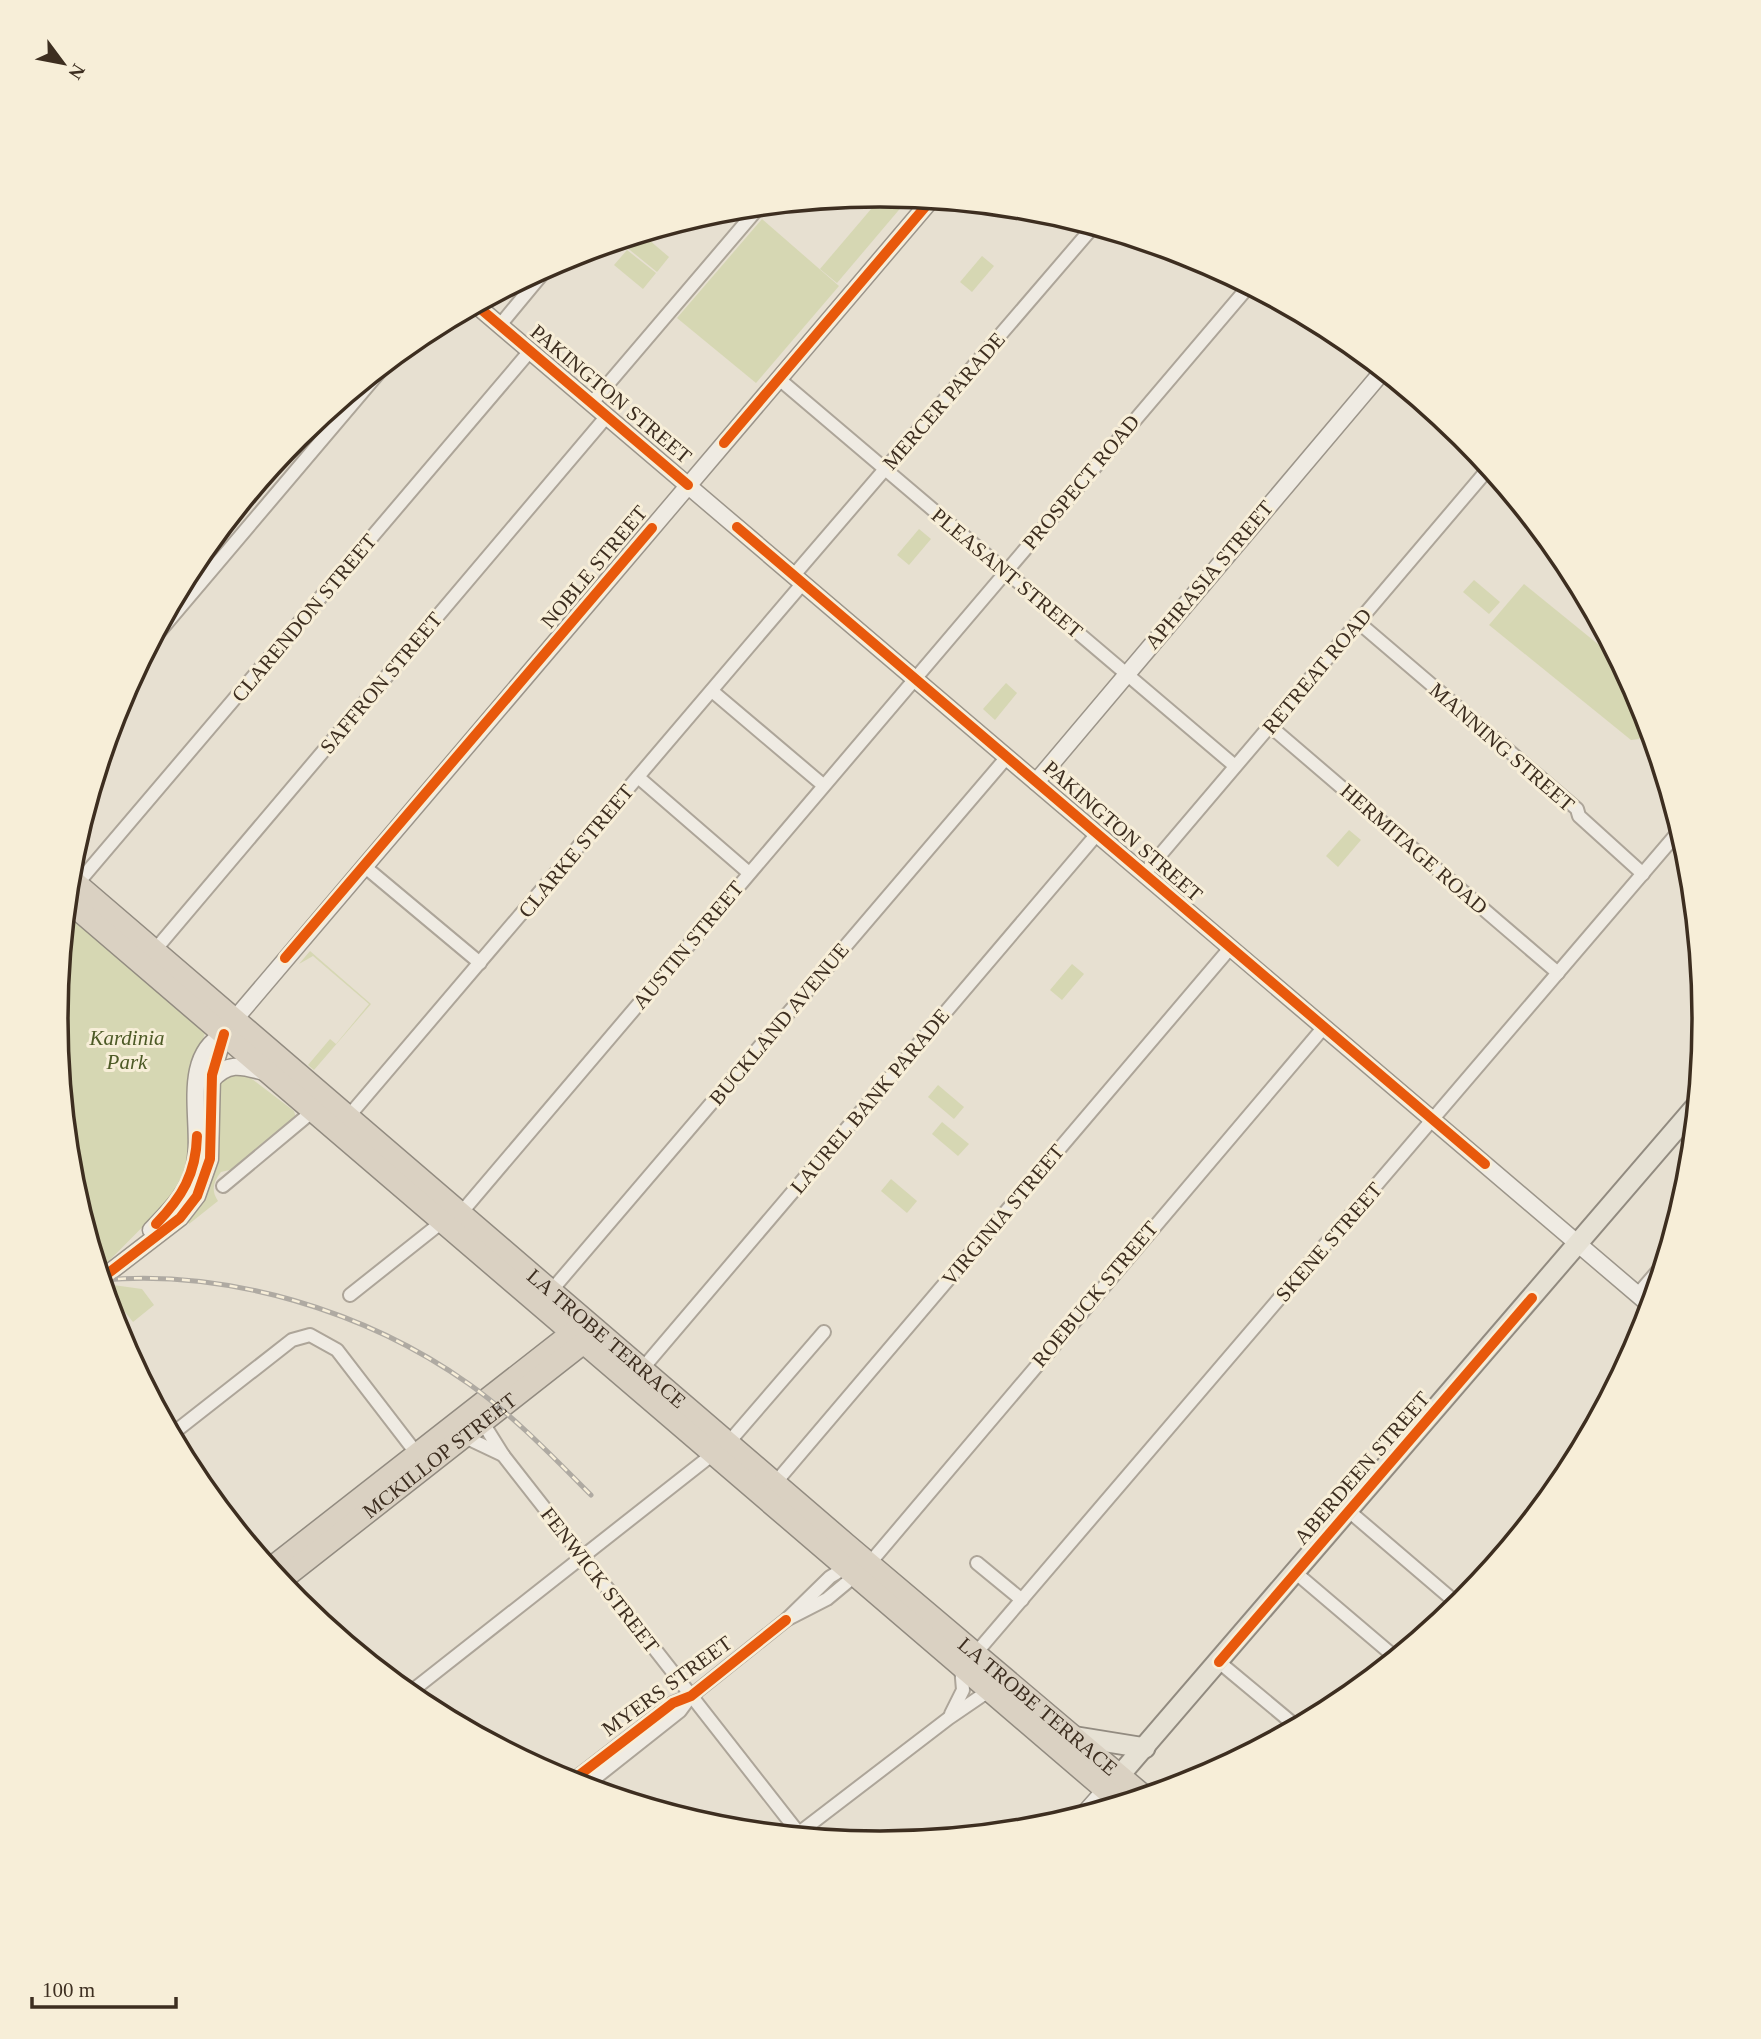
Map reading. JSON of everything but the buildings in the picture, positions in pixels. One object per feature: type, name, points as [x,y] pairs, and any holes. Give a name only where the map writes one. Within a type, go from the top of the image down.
[{"type":"highway","name":"LA TROBE TERRACE","points":[[78,893],[155,950],[230,1027],[268,1073],[313,1111],[551,1291],[585,1332],[643,1368],[721,1448],[776,1482],[857,1569]]},
{"type":"highway","name":"LA TROBE TERRACE","points":[[78,894],[230,1027],[348,1117],[452,1218],[721,1448],[857,1569],[968,1659],[1077,1738],[1116,1788]]},
{"type":"highway","name":"MCKILLOP STREET","points":[[288,1575],[483,1423],[585,1332]]},
{"type":"highway","name":"MCKILLOP STREET","points":[[278,1563],[417,1454],[585,1332]]},
{"type":"highway","points":[[417,1454],[427,1455],[469,1422],[483,1423]]},
{"type":"highway","name":"LA TROBE TERRACE","points":[[968,1659],[990,1690],[1116,1788]]},
{"type":"main road","name":"ABERDEEN STREET","points":[[1116,1788],[1145,1748],[1687,1117]]},
{"type":"main road","points":[[1077,1738],[1145,1748]]},
{"type":"street","name":"NOBLE STREET","points":[[118,1265],[173,1207],[190,1182],[197,1155],[196,1094],[200,1065],[210,1043],[230,1027],[925,209]]},
{"type":"street","points":[[591,404],[749,218]]},
{"type":"street","name":"MERCER PARADE","points":[[798,579],[884,470],[1087,234]]},
{"type":"street","points":[[500,325],[534,285]]},
{"type":"street","name":"PROSPECT ROAD","points":[[914,678],[1243,293]]},
{"type":"street","name":"PAKINGTON STREET","points":[[483,311],[1643,1299]]},
{"type":"street","name":"CLARENDON STREET","points":[[81,877],[530,351]]},
{"type":"street","name":"APHRASIA STREET","points":[[1036,782],[1378,377]]},
{"type":"street","name":"PLEASANT STREET","points":[[779,379],[1235,766]]},
{"type":"street","points":[[184,602],[338,416]]},
{"type":"street","name":"SAFFRON STREET","points":[[155,950],[607,416]]},
{"type":"street","name":"RETREAT ROAD","points":[[1144,874],[1483,475]]},
{"type":"street","name":"CLARKE STREET","points":[[348,1117],[712,691],[798,579]]},
{"type":"street","name":"MANNING STREET","points":[[1358,622],[1577,809],[1579,816],[1643,874]]},
{"type":"street","name":"AUSTIN STREET","points":[[350,1295],[452,1218],[914,678]]},
{"type":"street","points":[[712,691],[823,785]]},
{"type":"street","name":"HERMITAGE ROAD","points":[[1270,726],[1558,973]]},
{"type":"street","name":"BUCKLAND AVENUE","points":[[551,1291],[1007,757]]},
{"type":"street","points":[[638,777],[749,873]]},
{"type":"street","name":"LAUREL BANK PARADE","points":[[643,1368],[1097,834]]},
{"type":"street","name":"SKENE STREET","points":[[968,1659],[1022,1600],[1672,839]]},
{"type":"street","points":[[364,866],[480,963]]},
{"type":"street","name":"VIRGINIA STREET","points":[[776,1482],[1231,947]]},
{"type":"street","points":[[109,1273],[183,1215],[197,1196],[211,1152],[211,1082],[230,1027]]},
{"type":"street","name":"ROEBUCK STREET","points":[[857,1569],[886,1544],[1324,1027]]},
{"type":"street","points":[[211,1082],[222,1070],[234,1065],[268,1073]]},
{"type":"street","points":[[223,1186],[313,1111]]},
{"type":"street","points":[[1638,1294],[1650,1280]]},
{"type":"street","points":[[417,1687],[721,1448],[824,1332]]},
{"type":"street","points":[[179,1429],[292,1340],[310,1335],[320,1338],[337,1350],[417,1454]]},
{"type":"street","name":"FENWICK STREET","points":[[483,1423],[503,1455],[793,1827]]},
{"type":"street","name":"FENWICK STREET","points":[[465,1437],[503,1455]]},
{"type":"street","points":[[1350,1512],[1451,1598]]},
{"type":"street","points":[[977,1563],[1022,1600]]},
{"type":"street","name":"MYERS STREET","points":[[581,1774],[671,1705],[691,1696],[786,1620],[819,1604],[857,1569]]},
{"type":"street","points":[[1296,1573],[1389,1652]]},
{"type":"street","points":[[949,1718],[963,1690],[968,1659]]},
{"type":"street","points":[[1219,1661],[1290,1721]]},
{"type":"street","points":[[808,1828],[949,1718],[990,1690]]},
{"type":"street","name":"MYERS STREET","points":[[594,1779],[680,1711],[691,1696]]},
{"type":"street","points":[[1100,1801],[1116,1788]]},
{"type":"green space","points":[[873,207],[901,208],[837,283],[820,269]]},
{"type":"green space","points":[[762,219],[839,286],[756,383],[677,318]]},
{"type":"green space","points":[[650,241],[669,257],[657,272],[627,248]]},
{"type":"green space","points":[[627,250],[656,273],[643,289],[614,265]]},
{"type":"green space","points":[[982,256],[994,266],[972,292],[960,282]]},
{"type":"green space","points":[[919,529],[931,539],[909,565],[897,555]]},
{"type":"green space","points":[[1474,580],[1500,602],[1489,614],[1463,592]]},
{"type":"green space","points":[[1524,584],[1603,648],[1641,736],[1631,740],[1489,625]]},
{"type":"green space","points":[[1006,683],[1017,693],[995,720],[983,709]]},
{"type":"green space","points":[[1349,830],[1361,840],[1338,867],[1326,856]]},
{"type":"green space","name":"Kardinia Park","points":[[75,918],[206,1031],[190,1071],[191,1156],[175,1194],[106,1264],[84,1178],[70,1073],[68,1020]]},
{"type":"green space","points":[[310,951],[371,1004],[314,1070],[308,1065],[330,1039],[336,1044],[369,1004],[313,956],[299,964]]},
{"type":"green space","points":[[1072,964],[1084,974],[1062,1000],[1050,990]]},
{"type":"green space","points":[[232,1071],[248,1076],[294,1111],[296,1118],[238,1168],[221,1172],[214,1187],[218,1201],[189,1224],[186,1220],[208,1183],[213,1168],[219,1083]]},
{"type":"green space","points":[[938,1085],[964,1107],[954,1119],[928,1097]]},
{"type":"green space","points":[[942,1122],[969,1144],[958,1156],[932,1134]]},
{"type":"green space","points":[[891,1179],[917,1201],[907,1213],[881,1191]]},
{"type":"green space","points":[[113,1285],[142,1289],[154,1305],[133,1322],[121,1307]]},
{"type":"railway","points":[[111,1280],[150,1278],[198,1281],[246,1289],[341,1316],[386,1335],[429,1358],[486,1396],[591,1495]]},
{"type":"cycle path","points":[[724,443],[924,209]]},
{"type":"cycle path","points":[[483,311],[688,485]]},
{"type":"cycle path","points":[[737,527],[1485,1164]]},
{"type":"cycle path","points":[[285,958],[652,528]]},
{"type":"cycle path","points":[[109,1273],[180,1218],[197,1196],[210,1159],[212,1075],[224,1034]]},
{"type":"cycle path","points":[[156,1224],[186,1184],[194,1162],[197,1136]]},
{"type":"cycle path","points":[[1219,1662],[1532,1298]]},
{"type":"cycle path","points":[[581,1774],[673,1703],[691,1696],[786,1620]]}]
